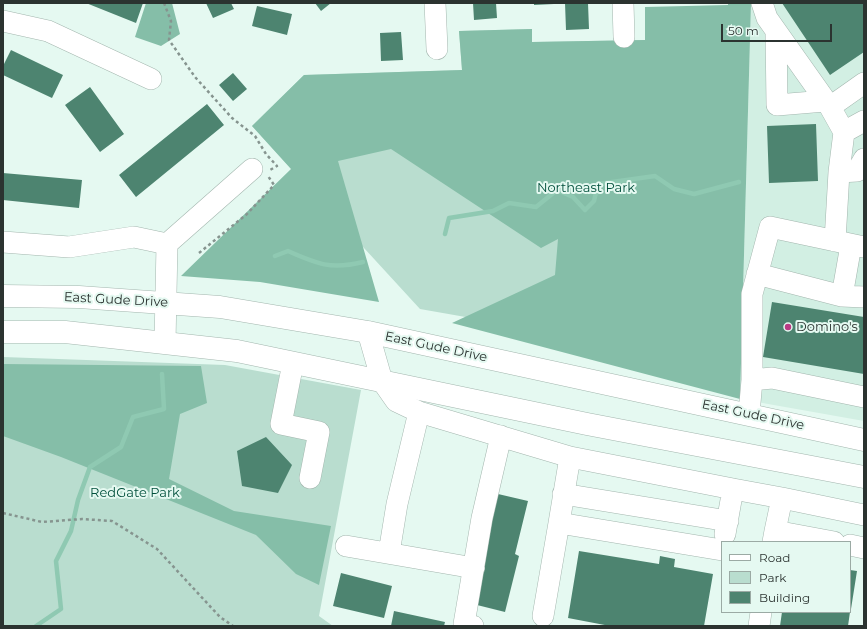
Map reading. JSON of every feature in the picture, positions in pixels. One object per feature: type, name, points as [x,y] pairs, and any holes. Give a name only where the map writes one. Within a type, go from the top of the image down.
[{"type":"main road","name":"East Gude Drive","points":[[3,296],[79,297],[220,307],[368,332],[864,440]]},
{"type":"main road","points":[[3,332],[65,332],[237,351],[587,424],[864,477]]},
{"type":"street","points":[[435,3],[436,50]]},
{"type":"street","points":[[623,3],[624,37]]},
{"type":"street","points":[[762,3],[767,18],[828,104],[844,132],[839,172],[850,244],[842,296]]},
{"type":"street","points":[[3,21],[48,31],[151,79]]},
{"type":"street","points":[[776,31],[777,105],[828,104],[864,83]]},
{"type":"street","points":[[844,132],[864,121]]},
{"type":"street","points":[[839,172],[857,171],[864,159]]},
{"type":"street","points":[[165,343],[167,244],[252,169]]},
{"type":"street","points":[[749,414],[752,380],[752,294],[770,227],[850,244]]},
{"type":"street","points":[[3,242],[69,247],[134,237],[167,244]]},
{"type":"street","points":[[757,274],[842,296],[864,297]]},
{"type":"street","points":[[368,332],[382,381],[396,401],[419,412],[570,457],[864,515]]},
{"type":"street","points":[[293,363],[281,424],[319,432],[310,478]]},
{"type":"street","points":[[752,380],[772,378],[864,397]]},
{"type":"street","points":[[389,553],[397,504],[419,412]]},
{"type":"street","points":[[473,626],[464,624],[492,470],[501,436]]},
{"type":"street","points":[[543,616],[570,457]]},
{"type":"street","points":[[723,541],[733,489]]},
{"type":"street","points":[[563,494],[728,521]]},
{"type":"street","points":[[782,498],[774,536],[824,541]]},
{"type":"street","points":[[559,523],[721,550]]},
{"type":"street","points":[[851,545],[864,548]]},
{"type":"street","points":[[346,546],[474,568]]},
{"type":"street","points":[[759,626],[761,613]]},
{"type":"path","points":[[164,3],[171,21],[169,40],[195,77],[232,118],[255,136],[266,154],[277,166],[268,171],[267,176],[274,185],[247,214],[199,253]]},
{"type":"path","points":[[3,513],[42,522],[82,519],[112,521],[157,549],[215,612],[233,626]]},
{"type":"shaded area","points":[[751,3],[864,3],[864,421],[740,399]]},
{"type":"green space","points":[[146,3],[172,3],[180,34],[161,46],[135,37]]},
{"type":"green space","name":"Northeast Park","points":[[728,3],[751,3],[740,399],[452,323],[555,275],[558,239],[541,248],[391,149],[338,161],[379,302],[260,282],[181,276],[291,169],[252,126],[304,75],[462,70],[459,31],[532,29],[532,42],[645,40],[645,7],[728,5]]},
{"type":"green space","name":"Northeast Park","points":[[645,7],[739,365],[420,309],[252,126],[304,75],[462,70],[459,31],[532,29],[532,42],[645,40]]},
{"type":"green space","name":"RedGate Park","points":[[3,357],[225,365],[361,390],[319,616],[333,626],[3,626]]},
{"type":"green space","points":[[3,364],[201,366],[207,403],[180,414],[169,479],[234,511],[331,526],[319,585],[296,574],[256,535],[61,457],[3,436]]},
{"type":"building","points":[[86,3],[143,3],[136,23]]},
{"type":"building","points":[[206,3],[231,3],[234,9],[213,18]]},
{"type":"building","points":[[315,3],[331,3],[321,11]]},
{"type":"building","points":[[473,3],[496,3],[497,18],[474,20]]},
{"type":"building","points":[[534,3],[554,3],[554,4],[534,5]]},
{"type":"building","points":[[565,3],[588,3],[589,29],[566,30]]},
{"type":"building","points":[[782,3],[864,3],[864,52],[830,75]]},
{"type":"building","points":[[257,6],[292,14],[287,35],[252,26]]},
{"type":"building","points":[[401,32],[403,60],[381,61],[380,33]]},
{"type":"building","points":[[11,50],[63,75],[52,98],[3,75],[3,66]]},
{"type":"building","points":[[233,73],[247,89],[233,101],[219,85]]},
{"type":"building","points":[[90,87],[124,134],[100,152],[65,105]]},
{"type":"building","points":[[207,104],[224,125],[136,197],[119,175]]},
{"type":"building","points":[[816,124],[818,181],[769,183],[767,126]]},
{"type":"building","points":[[3,173],[82,180],[79,208],[3,200]]},
{"type":"building","points":[[772,302],[864,317],[864,374],[763,357]]},
{"type":"building","points":[[266,437],[292,465],[278,493],[242,486],[237,451]]},
{"type":"building","points":[[498,494],[528,501],[515,554],[519,556],[505,612],[473,604]]},
{"type":"building","points":[[579,551],[659,564],[660,556],[675,559],[674,567],[713,574],[704,626],[610,626],[568,618]]},
{"type":"building","points":[[851,570],[857,571],[851,609]]},
{"type":"building","points":[[341,573],[392,586],[384,618],[333,606]]},
{"type":"building","points":[[394,611],[445,622],[444,626],[391,626]]},
{"type":"building","points":[[782,613],[850,613],[848,626],[780,626]]},
{"type":"waterway","points":[[445,234],[449,218],[493,211],[509,203],[536,207],[557,190],[573,197],[585,210],[594,201],[598,184],[655,176],[674,189],[694,194],[739,182]]},
{"type":"waterway","points":[[275,256],[288,251],[324,264],[342,265],[363,262]]},
{"type":"waterway","points":[[36,626],[61,609],[56,561],[71,531],[78,500],[90,467],[121,447],[133,417],[164,409],[162,374]]},
{"type":"place","name":"Domino's","points":[[788,327]]}]
